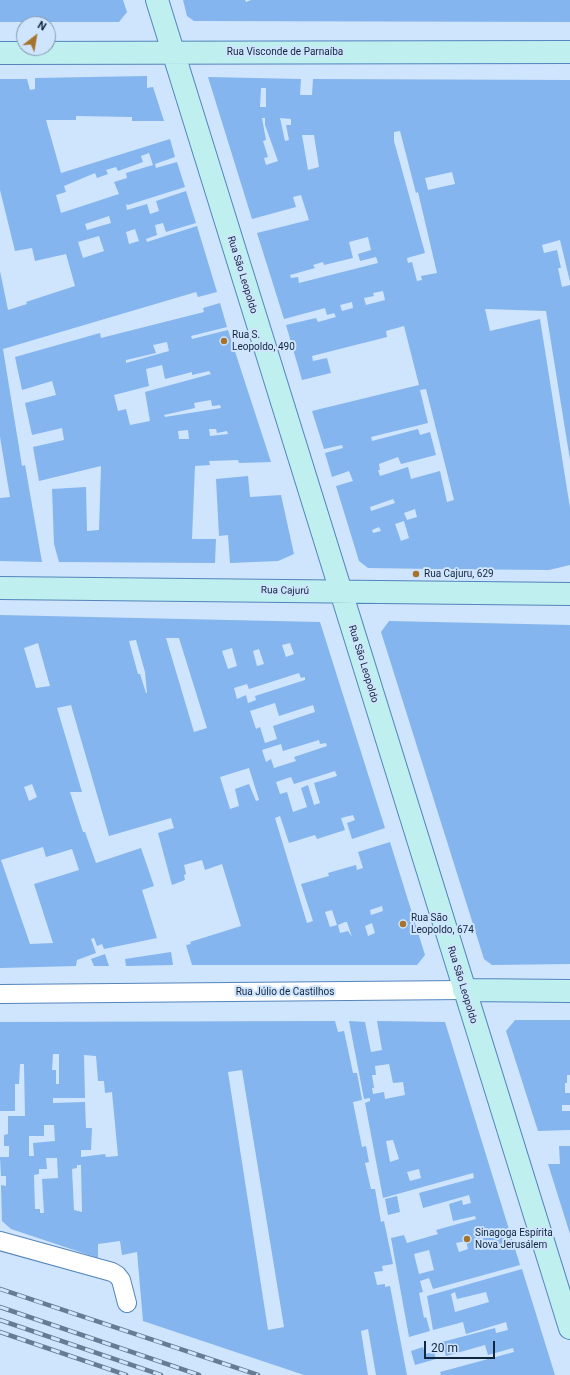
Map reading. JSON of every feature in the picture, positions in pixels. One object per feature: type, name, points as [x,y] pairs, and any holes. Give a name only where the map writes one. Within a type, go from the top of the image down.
[{"type":"street","name":"Rua São Leopoldo","points":[[157,0],[570,1328]]},
{"type":"street","name":"Rua Visconde de Parnaíba","points":[[0,53],[570,52]]},
{"type":"street","name":"Rua Cajurú","points":[[0,588],[570,594]]},
{"type":"street","name":"Rua Júlio de Castilhos","points":[[0,994],[464,990],[570,991]]},
{"type":"street","points":[[0,1241],[112,1272],[121,1280],[127,1303]]},
{"type":"building","points":[[0,0],[123,0],[127,12],[119,22],[56,22],[56,16],[16,16],[16,22],[0,22]]},
{"type":"building","points":[[183,0],[245,0],[246,2],[251,0],[570,0],[570,22],[194,21],[187,16]]},
{"type":"building","points":[[147,76],[147,88],[153,87],[164,121],[132,121],[132,117],[76,116],[76,120],[46,120],[61,173],[170,139],[175,157],[155,164],[156,168],[177,162],[185,187],[128,205],[126,204],[127,210],[147,204],[150,214],[159,211],[156,201],[186,191],[196,223],[166,232],[163,223],[155,225],[157,235],[146,239],[147,242],[197,226],[217,292],[198,297],[196,292],[3,349],[22,466],[25,465],[42,562],[0,561],[0,498],[10,497],[0,437],[0,271],[8,310],[27,304],[26,302],[75,286],[66,254],[35,261],[32,248],[15,251],[0,190],[0,79],[27,79],[30,90],[35,89],[35,78]],"holes":[[[149,153],[153,165],[126,173],[127,178],[114,182],[119,194],[61,213],[56,195],[66,192],[64,186],[95,173],[97,178],[108,174],[106,170],[116,167],[118,171],[143,162],[141,156]],[[109,216],[111,223],[87,230],[85,224]],[[135,229],[139,241],[129,244],[126,232]],[[99,236],[104,251],[83,258],[78,242]]]},
{"type":"building","points":[[208,77],[301,79],[300,95],[312,95],[313,79],[570,80],[570,282],[560,240],[542,245],[544,253],[557,250],[561,268],[558,268],[562,287],[570,285],[570,460],[546,311],[485,309],[490,331],[540,319],[570,508],[570,565],[549,570],[368,568],[359,561],[336,486],[353,481],[349,471],[332,477],[325,453],[343,448],[342,445],[324,449],[312,411],[419,385],[404,326],[386,331],[387,337],[312,356],[313,361],[327,358],[331,373],[302,380],[286,325],[316,318],[318,322],[336,317],[334,313],[327,315],[325,308],[284,319],[257,233],[309,220],[301,195],[293,197],[296,207],[252,219]],"holes":[[[261,88],[266,88],[266,107],[260,107]],[[262,118],[265,118],[265,125],[278,161],[266,165],[264,158],[268,157],[263,141],[266,140]],[[280,118],[291,119],[291,125],[286,125],[289,140],[285,141]],[[400,131],[416,193],[418,192],[437,273],[421,276],[422,280],[417,281],[412,262],[408,263],[407,258],[425,253],[394,141],[394,132]],[[302,135],[314,135],[319,167],[308,170]],[[452,172],[455,184],[428,190],[425,178]],[[368,237],[371,250],[358,254],[360,261],[376,257],[378,263],[299,283],[298,277],[291,278],[290,275],[315,268],[313,265],[323,262],[324,265],[353,258],[349,242]],[[383,291],[385,300],[366,305],[364,298],[374,296],[373,293]],[[352,302],[353,308],[342,311],[340,305]],[[426,389],[454,500],[447,502],[440,471],[411,479],[408,467],[380,476],[378,470],[380,470],[379,464],[398,457],[401,464],[436,455],[430,432],[420,435],[418,429],[372,441],[371,437],[428,423],[420,390]],[[393,499],[395,503],[371,511],[370,507]],[[415,509],[417,517],[407,520],[404,513]],[[404,521],[409,538],[401,541],[395,524]],[[379,527],[381,531],[373,533],[372,530]]]},
{"type":"building","points":[[220,303],[227,327],[191,336],[192,339],[228,330],[271,462],[239,463],[238,460],[209,461],[210,465],[195,466],[192,539],[216,539],[215,563],[59,562],[54,544],[52,489],[86,487],[87,531],[99,530],[101,466],[39,481],[33,447],[64,440],[62,428],[32,435],[25,403],[56,395],[52,381],[22,390],[15,357],[100,333],[101,338],[204,312],[203,308]],"holes":[[[167,342],[169,351],[126,363],[126,360],[156,353],[153,345]],[[162,365],[165,379],[192,372],[192,375],[209,371],[211,374],[145,392],[150,421],[130,425],[126,409],[118,411],[114,395],[149,386],[146,369]],[[211,400],[212,406],[220,405],[221,408],[165,417],[164,415],[195,408],[194,403]],[[209,429],[216,429],[217,433],[227,431],[228,434],[210,436]],[[188,430],[189,439],[179,439],[178,431]]]},
{"type":"building","points":[[248,476],[250,497],[281,495],[294,554],[278,561],[230,563],[228,535],[219,536],[216,479]]},
{"type":"building","points":[[0,615],[320,622],[385,828],[352,839],[347,823],[355,820],[353,815],[341,818],[345,830],[317,839],[315,835],[289,843],[280,816],[275,818],[307,923],[313,921],[301,884],[329,876],[328,873],[356,865],[357,870],[363,868],[358,852],[390,842],[425,955],[417,965],[192,965],[186,945],[191,944],[190,942],[241,926],[222,864],[205,870],[202,860],[184,865],[186,874],[184,875],[185,880],[172,885],[158,833],[174,828],[171,818],[109,836],[71,705],[57,708],[82,792],[70,792],[83,832],[85,832],[96,863],[141,848],[154,886],[142,890],[157,938],[104,949],[102,944],[97,946],[94,938],[91,939],[96,953],[77,960],[76,966],[0,968]],"holes":[[[166,638],[179,638],[207,728],[194,732]],[[136,640],[145,672],[147,693],[140,674],[138,674],[129,641]],[[38,643],[50,686],[36,688],[24,648]],[[290,643],[294,654],[286,657],[282,645]],[[232,648],[237,666],[228,669],[222,651]],[[259,649],[264,664],[257,666],[253,651]],[[299,673],[301,678],[305,677],[305,680],[255,696],[256,700],[248,703],[246,695],[237,699],[234,688],[247,684],[249,689]],[[275,703],[279,716],[313,705],[315,712],[273,726],[277,739],[265,743],[260,727],[256,729],[250,711]],[[319,740],[320,744],[326,743],[327,746],[294,757],[296,761],[274,768],[271,759],[266,762],[262,750],[281,744],[283,751]],[[249,768],[259,800],[256,801],[249,784],[235,789],[239,806],[230,809],[220,777]],[[335,771],[337,776],[314,783],[320,803],[314,805],[308,785],[301,788],[307,807],[293,812],[287,792],[280,794],[276,782],[291,777],[294,784]],[[32,784],[37,797],[29,801],[24,787]],[[43,847],[46,857],[72,849],[79,870],[34,884],[53,943],[30,944],[1,860]],[[382,906],[383,911],[371,915],[370,910]],[[332,910],[337,925],[330,927],[325,912]],[[347,922],[352,937],[348,931],[340,933],[338,925]],[[372,923],[375,933],[368,936],[365,926]]]},
{"type":"building","points":[[389,621],[570,625],[570,964],[492,965],[484,959],[381,632]]},
{"type":"building","points":[[171,952],[173,965],[126,966],[125,959]]},
{"type":"building","points":[[105,954],[109,966],[94,966],[91,959]]},
{"type":"building","points":[[515,1020],[570,1020],[570,1075],[567,1075],[565,1093],[570,1093],[570,1105],[562,1105],[562,1111],[570,1111],[570,1130],[538,1131],[506,1031]]},
{"type":"building","points":[[335,1021],[338,1032],[344,1031],[353,1073],[357,1073],[362,1100],[353,1102],[362,1147],[366,1146],[369,1162],[365,1163],[371,1189],[375,1189],[381,1222],[384,1221],[393,1264],[382,1266],[383,1271],[374,1272],[377,1285],[385,1284],[385,1287],[390,1286],[407,1375],[376,1375],[368,1329],[361,1331],[368,1375],[304,1375],[143,1321],[137,1252],[122,1255],[120,1241],[98,1244],[98,1258],[11,1229],[2,1221],[1,1185],[6,1186],[6,1176],[1,1176],[0,1157],[9,1157],[9,1146],[4,1146],[4,1135],[8,1134],[8,1116],[25,1116],[24,1064],[20,1064],[19,1084],[15,1084],[15,1111],[0,1111],[0,1022]],"holes":[[[53,1054],[59,1054],[59,1084],[56,1084],[56,1070],[52,1070]],[[84,1055],[96,1056],[98,1081],[104,1081],[105,1093],[112,1092],[118,1156],[106,1157],[105,1154],[81,1157],[81,1150],[91,1150],[92,1128],[86,1128],[85,1102],[53,1103],[53,1098],[85,1098]],[[242,1070],[284,1327],[268,1330],[228,1072]],[[44,1125],[54,1125],[55,1141],[33,1143],[34,1156],[29,1156],[29,1136],[44,1136]],[[46,1158],[57,1158],[58,1178],[42,1179],[44,1213],[40,1213],[40,1209],[35,1209],[34,1175],[39,1174],[39,1169],[47,1169]],[[77,1165],[81,1165],[82,1212],[74,1210],[72,1169],[77,1168]]]},
{"type":"building","points":[[349,1021],[365,1022],[371,1052],[382,1050],[377,1021],[445,1022],[520,1265],[433,1289],[429,1278],[420,1281],[423,1292],[419,1293],[424,1318],[426,1317],[430,1331],[409,1337],[391,1238],[404,1235],[407,1243],[438,1234],[436,1230],[476,1219],[475,1216],[453,1221],[449,1204],[462,1200],[463,1205],[471,1203],[469,1195],[423,1208],[419,1193],[474,1178],[473,1173],[383,1198],[365,1103],[370,1101],[370,1098],[364,1099]],"holes":[[[389,1064],[393,1083],[403,1082],[405,1095],[385,1099],[384,1092],[373,1094],[372,1088],[374,1088],[372,1075],[376,1075],[375,1066]],[[393,1140],[399,1159],[390,1162],[386,1141]],[[419,1169],[421,1178],[410,1181],[407,1172]],[[466,1241],[468,1249],[459,1252],[456,1243]],[[429,1250],[434,1270],[419,1274],[414,1254]]]},
{"type":"building","points":[[559,1146],[570,1146],[570,1234],[548,1164],[560,1164]]},
{"type":"building","points":[[397,1196],[400,1212],[388,1215],[385,1199]]},
{"type":"building","points":[[522,1269],[555,1375],[441,1375],[440,1372],[514,1352],[513,1348],[488,1355],[485,1345],[446,1356],[442,1342],[495,1328],[496,1333],[508,1330],[506,1322],[466,1334],[463,1322],[433,1330],[427,1296]],"holes":[[[455,1292],[457,1299],[486,1292],[489,1302],[455,1312],[451,1294]]]},
{"type":"building","points":[[423,1347],[425,1354],[434,1352],[436,1359],[415,1365],[411,1351]]},
{"type":"railway","points":[[0,1289],[258,1375]]},
{"type":"railway","points":[[0,1307],[199,1375]]},
{"type":"railway","points":[[0,1320],[161,1375]]},
{"type":"railway","points":[[0,1332],[126,1375]]},
{"type":"place","name":"Rua S. Leopoldo, 490","points":[[224,341]]},
{"type":"place","name":"Rua Cajuru, 629","points":[[416,574]]},
{"type":"place","name":"Rua São Leopoldo, 674","points":[[403,924]]},
{"type":"place","name":"Sinagoga Espírita Nova Jerusálem","points":[[467,1239]]}]
